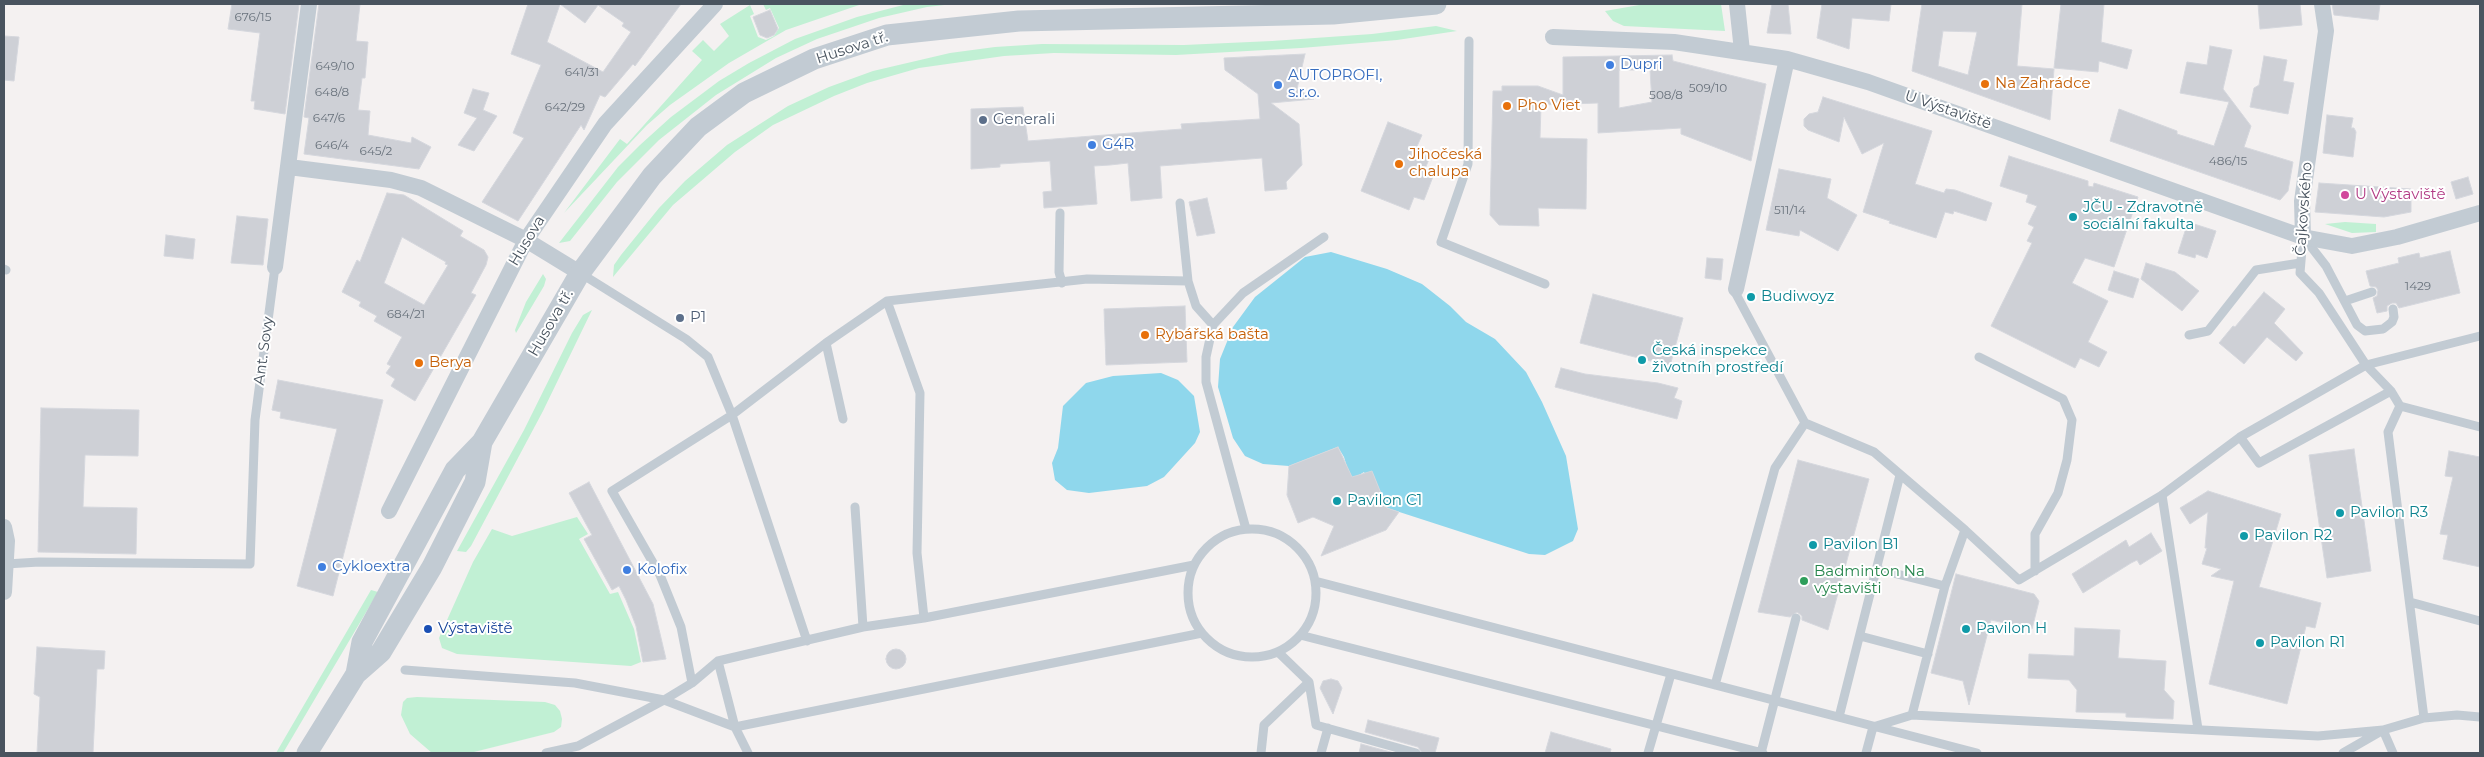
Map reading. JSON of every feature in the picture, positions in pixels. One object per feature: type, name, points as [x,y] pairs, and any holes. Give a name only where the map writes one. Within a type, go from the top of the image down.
[{"type":"street","name":"Ant. Sovy","points":[[275,267],[310,4]]},
{"type":"street","name":"Husova","points":[[389,512],[526,240],[605,124],[715,4]]},
{"type":"street","name":"Husova tř.","points":[[307,753],[356,674],[362,642],[455,470],[482,442],[580,273],[652,176],[698,127],[744,93],[814,59],[887,35],[1019,21],[1334,14],[1436,4]]},
{"type":"street","points":[[1737,4],[1742,51]]},
{"type":"street","name":"Čajkovského","points":[[2303,237],[2302,201],[2326,31],[2322,4]]},
{"type":"street","name":"U Výstaviště","points":[[1552,37],[1674,42],[1787,58],[1868,82],[2303,237],[2352,246],[2397,237],[2480,213]]},
{"type":"street","points":[[1736,289],[1787,58]]},
{"type":"street","points":[[289,167],[406,183],[526,240],[580,273]]},
{"type":"street","points":[[4,527],[7,541],[4,592]]},
{"type":"lane","points":[[1469,42],[1468,164],[1441,242],[1545,284]]},
{"type":"lane","points":[[1180,203],[1188,281],[1196,306],[1213,325]]},
{"type":"lane","points":[[1060,213],[1059,272],[1062,283]]},
{"type":"lane","points":[[1246,529],[1206,382],[1206,357],[1213,325],[1243,293],[1324,237]]},
{"type":"lane","points":[[2303,237],[2326,266],[2357,326],[2365,331],[2383,329],[2394,317],[2393,310]]},
{"type":"lane","name":"Čajkovského","points":[[2303,237],[2300,273],[2320,293],[2366,365],[2391,391],[2400,406]]},
{"type":"lane","points":[[2189,335],[2208,331],[2256,270],[2300,263]]},
{"type":"lane","name":"Ant. Sovy","points":[[6,564],[39,562],[250,564],[254,420],[275,267]]},
{"type":"lane","points":[[580,273],[686,339],[708,357],[732,415],[807,641]]},
{"type":"lane","points":[[692,683],[681,628],[660,574],[612,491],[732,415],[826,343],[887,301],[1087,279],[1188,281]]},
{"type":"lane","points":[[1736,289],[1736,294],[1805,423],[1874,452],[1965,530],[2019,580],[2162,495],[2240,437],[2366,365],[2480,336]]},
{"type":"lane","points":[[2345,301],[2372,292]]},
{"type":"lane","points":[[887,301],[920,393],[917,553],[924,618]]},
{"type":"lane","points":[[826,343],[843,419]]},
{"type":"lane","points":[[1978,357],[2063,399],[2072,420],[2067,460],[2058,493],[2035,534],[2035,571]]},
{"type":"lane","points":[[2240,437],[2259,463],[2391,391]]},
{"type":"lane","points":[[2424,718],[2388,432],[2400,406],[2480,427]]},
{"type":"lane","points":[[1714,685],[1775,468],[1805,423]]},
{"type":"lane","points":[[1839,717],[1900,475]]},
{"type":"lane","points":[[2162,495],[2198,729]]},
{"type":"lane","points":[[855,507],[863,628]]},
{"type":"lane","points":[[1246,529],[1265,530],[1283,536],[1298,548],[1309,563],[1315,581],[1313,610],[1300,635],[1278,652],[1258,657],[1237,655],[1218,647],[1202,633],[1193,618],[1188,600],[1189,582],[1194,565],[1207,547],[1225,534],[1246,529]]},
{"type":"lane","points":[[1912,716],[1945,586],[1965,530]]},
{"type":"lane","points":[[546,753],[578,746],[664,700],[692,683],[718,661],[863,628],[924,618],[1194,565]]},
{"type":"lane","points":[[1877,569],[1945,586]]},
{"type":"lane","points":[[1315,581],[1977,753]]},
{"type":"lane","points":[[2410,602],[2480,621]]},
{"type":"lane","points":[[1300,635],[1762,753],[1796,618]]},
{"type":"lane","points":[[405,670],[575,683],[664,700],[736,727],[1202,633]]},
{"type":"lane","points":[[1860,636],[1928,654]]},
{"type":"lane","points":[[1278,652],[1309,682],[1316,725],[1416,753]]},
{"type":"lane","points":[[718,661],[736,727],[748,753]]},
{"type":"lane","points":[[1648,753],[1658,726],[1671,674]]},
{"type":"lane","points":[[1261,753],[1264,725],[1309,682]]},
{"type":"lane","points":[[1873,727],[1912,716],[2318,736],[2383,730],[2424,718],[2457,715],[2480,717]]},
{"type":"lane","points":[[1866,753],[1873,727]]},
{"type":"lane","points":[[1321,753],[1328,728]]},
{"type":"lane","points":[[2343,753],[2383,730]]},
{"type":"lane","points":[[2383,730],[2393,753]]},
{"type":"green space","points":[[763,4],[862,4],[786,30],[729,63],[670,105],[647,125],[564,213],[620,139],[627,144],[702,60],[692,51],[703,40],[714,51],[729,36],[720,24],[750,5],[754,14],[750,16],[758,37],[766,40],[774,36],[779,28],[770,8],[766,10]]},
{"type":"green space","points":[[907,4],[953,4],[927,7],[879,18],[817,39],[776,58],[716,95],[659,140],[617,182],[570,241],[559,243],[618,167],[671,117],[719,81],[795,39],[857,17]]},
{"type":"green space","points":[[1645,4],[1721,4],[1725,31],[1624,26],[1613,21],[1605,11]]},
{"type":"green space","points":[[1436,26],[1457,31],[1397,40],[1176,55],[1054,53],[1004,56],[919,68],[867,83],[834,96],[773,125],[735,152],[673,205],[613,277],[614,265],[659,208],[685,181],[727,145],[788,106],[829,87],[873,71],[950,53],[995,47],[1042,44],[1184,45],[1272,41],[1372,34]]},
{"type":"green space","points":[[2345,222],[2376,224],[2376,232],[2352,233],[2325,224]]},
{"type":"green space","points":[[543,274],[546,279],[544,286],[516,333],[515,330],[526,302]]},
{"type":"green space","points":[[592,310],[543,411],[471,546],[466,552],[457,551],[524,430],[572,333],[583,315]]},
{"type":"green space","points":[[577,517],[588,534],[579,539],[610,594],[618,592],[634,629],[641,662],[631,666],[457,654],[442,648],[439,638],[473,562],[492,529],[512,536]]},
{"type":"green space","points":[[371,590],[378,592],[283,753],[276,753]]},
{"type":"green space","points":[[407,698],[545,702],[555,705],[560,711],[561,727],[554,732],[470,753],[432,753],[410,734],[401,715],[403,702]]},
{"type":"water","points":[[1331,252],[1387,269],[1422,284],[1450,306],[1466,322],[1495,339],[1526,372],[1542,402],[1566,456],[1578,529],[1573,541],[1545,555],[1529,554],[1387,508],[1372,472],[1365,474],[1364,472],[1351,480],[1344,457],[1338,447],[1289,466],[1263,464],[1245,456],[1233,438],[1218,387],[1220,359],[1233,327],[1255,297],[1305,257]]},
{"type":"water","points":[[1161,373],[1178,380],[1194,396],[1200,432],[1195,443],[1164,477],[1147,486],[1089,493],[1067,490],[1055,480],[1052,463],[1058,448],[1063,406],[1086,383],[1113,376]]},
{"type":"building","points":[[232,4],[299,4],[285,114],[254,109],[255,101],[251,101],[260,33],[228,29]]},
{"type":"building","points":[[319,4],[360,4],[356,41],[368,42],[365,78],[362,78],[358,110],[370,111],[368,135],[411,143],[412,137],[431,147],[419,169],[304,154],[309,118],[304,117]]},
{"type":"building","points":[[528,4],[560,4],[681,4],[635,66],[633,64],[605,97],[600,95],[584,130],[581,125],[518,221],[482,202],[524,138],[513,133],[541,65],[511,54]],"holes":[[[560,4],[585,23],[598,5],[624,23],[622,26],[631,32],[603,72],[547,42]]]},
{"type":"building","points":[[1772,4],[1788,4],[1791,34],[1767,33]]},
{"type":"building","points":[[1822,4],[1891,4],[1889,21],[1852,18],[1849,49],[1817,38]]},
{"type":"building","points":[[1922,4],[2022,4],[2017,66],[2054,69],[2050,120],[1912,71]],"holes":[[[1943,31],[1977,32],[1968,75],[1938,66]]]},
{"type":"building","points":[[2061,4],[2104,4],[2101,42],[2132,50],[2127,69],[2099,61],[2098,72],[2054,68]]},
{"type":"building","points":[[2258,4],[2300,4],[2302,25],[2260,29]]},
{"type":"building","points":[[2332,4],[2380,4],[2378,20],[2334,15]]},
{"type":"building","points":[[770,10],[778,29],[774,35],[767,38],[760,35],[753,17]]},
{"type":"building","points":[[4,36],[19,37],[14,81],[4,80]]},
{"type":"building","points":[[2210,46],[2232,50],[2223,89],[2251,126],[2244,147],[2293,162],[2288,191],[2280,200],[2110,141],[2119,109],[2177,131],[2177,134],[2214,146],[2229,102],[2180,93],[2187,62],[2207,65]]},
{"type":"building","points":[[1305,54],[1297,89],[1314,99],[1271,103],[1299,124],[1302,165],[1286,182],[1287,189],[1265,191],[1262,158],[1160,166],[1162,198],[1131,201],[1128,163],[1094,166],[1097,204],[1044,208],[1043,192],[1052,191],[1050,161],[1000,164],[1000,167],[971,169],[971,109],[1023,107],[1028,141],[1182,129],[1181,124],[1260,119],[1258,94],[1225,70],[1224,58]]},
{"type":"building","points":[[1672,55],[1673,61],[1766,84],[1751,161],[1681,134],[1681,128],[1598,133],[1598,103],[1541,105],[1540,138],[1587,139],[1586,209],[1538,208],[1539,226],[1499,225],[1490,215],[1493,91],[1502,91],[1502,86],[1538,86],[1563,95],[1563,57]],"holes":[[[1619,70],[1650,70],[1652,102],[1619,108]]]},
{"type":"building","points":[[2264,56],[2287,60],[2283,81],[2294,83],[2288,114],[2250,107],[2254,88],[2259,85]]},
{"type":"building","points":[[473,89],[489,93],[483,110],[497,116],[474,151],[458,145],[477,118],[464,113]]},
{"type":"building","points":[[1823,97],[1932,131],[1915,184],[1944,193],[1946,189],[1955,190],[1992,203],[1986,221],[1954,211],[1953,214],[1945,212],[1936,238],[1889,223],[1890,221],[1863,212],[1884,143],[1862,154],[1844,117],[1839,142],[1808,130],[1804,126],[1804,119],[1809,114],[1818,112]]},
{"type":"building","points":[[2327,115],[2353,118],[2351,128],[2354,128],[2356,132],[2353,157],[2323,153]]},
{"type":"building","name":"Jihočeská chalupa","points":[[1388,122],[1422,135],[1415,151],[1430,157],[1424,171],[1434,174],[1424,200],[1414,197],[1409,210],[1361,191]]},
{"type":"building","points":[[2009,156],[2088,181],[2088,186],[2093,187],[2094,183],[2138,197],[2114,267],[2085,258],[2072,283],[2108,301],[2088,342],[2107,352],[2099,367],[2080,358],[2075,368],[1991,326],[2032,243],[2027,241],[2034,227],[2028,224],[2037,206],[2026,202],[2028,195],[2000,186]]},
{"type":"building","points":[[1779,169],[1831,179],[1827,198],[1857,215],[1838,251],[1800,230],[1799,236],[1766,230]]},
{"type":"building","points":[[2468,177],[2473,194],[2456,199],[2451,182]]},
{"type":"building","points":[[2319,183],[2411,189],[2411,212],[2384,217],[2315,212]]},
{"type":"building","points":[[387,193],[404,195],[463,231],[460,236],[484,250],[488,257],[486,265],[471,293],[476,295],[415,401],[391,386],[395,379],[386,373],[391,366],[387,364],[402,337],[374,321],[377,316],[359,306],[361,302],[342,292],[357,260],[360,262]],"holes":[[[402,237],[446,262],[445,264],[448,265],[424,305],[384,283]]]},
{"type":"building","points":[[1207,198],[1215,233],[1197,236],[1189,202]]},
{"type":"building","points":[[237,216],[268,219],[263,265],[231,263]]},
{"type":"building","points":[[2188,222],[2216,231],[2207,258],[2196,254],[2195,258],[2178,253]]},
{"type":"building","points":[[166,235],[195,239],[193,259],[164,256]]},
{"type":"building","points":[[2450,251],[2460,293],[2399,308],[2396,303],[2392,303],[2387,306],[2387,311],[2377,313],[2373,298],[2377,296],[2378,290],[2376,287],[2370,286],[2366,271],[2399,263],[2398,258],[2419,253],[2420,258]]},
{"type":"building","points":[[1707,258],[1723,259],[1721,280],[1705,278]]},
{"type":"building","points":[[2146,263],[2175,272],[2199,291],[2182,311],[2141,279]]},
{"type":"building","points":[[2114,271],[2139,279],[2133,298],[2108,290]]},
{"type":"building","points":[[2264,292],[2285,309],[2274,323],[2303,353],[2296,361],[2267,337],[2244,364],[2219,343]]},
{"type":"building","points":[[1593,294],[1683,318],[1670,366],[1580,343]]},
{"type":"building","name":"Rybářská bašta","points":[[1185,306],[1187,362],[1106,365],[1104,309]]},
{"type":"building","points":[[1561,368],[1585,374],[1658,383],[1678,388],[1674,398],[1682,401],[1677,419],[1555,387]]},
{"type":"building","points":[[278,380],[383,400],[333,596],[297,586],[337,429],[280,418],[281,412],[272,410]]},
{"type":"building","points":[[41,408],[139,410],[138,456],[85,455],[83,507],[137,508],[136,554],[38,552]]},
{"type":"building","name":"Pavilon C1","points":[[1338,447],[1352,477],[1372,471],[1387,508],[1399,512],[1386,530],[1321,556],[1334,526],[1313,517],[1298,523],[1287,495],[1289,466]]},
{"type":"building","name":"Pavilon R3","points":[[2354,449],[2371,571],[2327,578],[2309,455]]},
{"type":"building","points":[[2449,451],[2480,457],[2480,567],[2443,559],[2448,535],[2440,534],[2453,477],[2445,476]]},
{"type":"building","name":"Pavilon B1","points":[[1798,460],[1869,479],[1828,630],[1802,620],[1802,616],[1797,612],[1790,617],[1758,612]]},
{"type":"building","points":[[589,482],[653,604],[666,659],[643,662],[636,626],[626,600],[619,586],[612,590],[584,539],[592,535],[569,493]]},
{"type":"building","points":[[2208,491],[2281,514],[2259,587],[2321,603],[2315,628],[2306,626],[2287,704],[2209,684],[2234,581],[2211,576],[2221,569],[2202,564],[2207,548],[2205,548],[2208,512],[2190,524],[2180,508]]},
{"type":"building","points":[[2151,533],[2162,551],[2140,565],[2137,560],[2131,563],[2083,593],[2072,574],[2126,540],[2129,547]]},
{"type":"building","name":"Pavilon H","points":[[1956,574],[2034,594],[2039,601],[2032,629],[1991,620],[1969,705],[1963,681],[1931,673]]},
{"type":"building","points":[[2075,628],[2120,630],[2118,658],[2166,661],[2164,690],[2174,701],[2173,719],[2126,717],[2126,713],[2076,712],[2077,690],[2069,680],[2028,678],[2029,654],[2074,656]]},
{"type":"building","points":[[37,647],[105,651],[104,669],[97,669],[93,753],[37,753],[40,697],[34,694]]},
{"type":"building","points":[[896,649],[903,652],[906,659],[903,666],[896,669],[889,666],[886,659],[889,652]]},
{"type":"building","points":[[1331,679],[1338,681],[1342,688],[1333,714],[1320,688],[1323,681]]},
{"type":"building","points":[[1368,720],[1439,738],[1435,753],[1422,753],[1418,747],[1365,732]]},
{"type":"building","points":[[1551,732],[1611,749],[1610,753],[1545,753]]},
{"type":"building","points":[[1361,744],[1394,753],[1359,753]]},
{"type":"place","name":"Dupri","points":[[1610,65]]},
{"type":"place","name":"Na Zahrádce","points":[[1985,84]]},
{"type":"place","name":"AUTOPROFI, s.r.o.","points":[[1278,85]]},
{"type":"place","name":"Pho Viet","points":[[1507,106]]},
{"type":"place","name":"Generali","points":[[983,120]]},
{"type":"place","name":"G4R","points":[[1092,145]]},
{"type":"place","name":"Jihočeská chalupa","points":[[1399,164]]},
{"type":"place","name":"U Výstaviště","points":[[2345,195]]},
{"type":"place","name":"JČU - Zdravotně sociální fakulta","points":[[2073,217]]},
{"type":"place","name":"Budiwoyz","points":[[1751,297]]},
{"type":"place","name":"P1","points":[[680,318]]},
{"type":"place","name":"Rybářská bašta","points":[[1145,335]]},
{"type":"place","name":"Česká inspekce životníh prostředí","points":[[1642,360]]},
{"type":"place","name":"Berya","points":[[419,363]]},
{"type":"place","name":"Pavilon C1","points":[[1337,501]]},
{"type":"place","name":"Pavilon R3","points":[[2340,513]]},
{"type":"place","name":"Pavilon R2","points":[[2244,536]]},
{"type":"place","name":"Pavilon B1","points":[[1813,545]]},
{"type":"place","name":"Cykloextra","points":[[322,567]]},
{"type":"place","name":"Kolofix","points":[[627,570]]},
{"type":"place","name":"Badminton Na výstavišti","points":[[1804,581]]},
{"type":"place","name":"Výstaviště","points":[[428,629]]},
{"type":"place","name":"Pavilon H","points":[[1966,629]]},
{"type":"place","name":"Pavilon R1","points":[[2260,643]]}]
